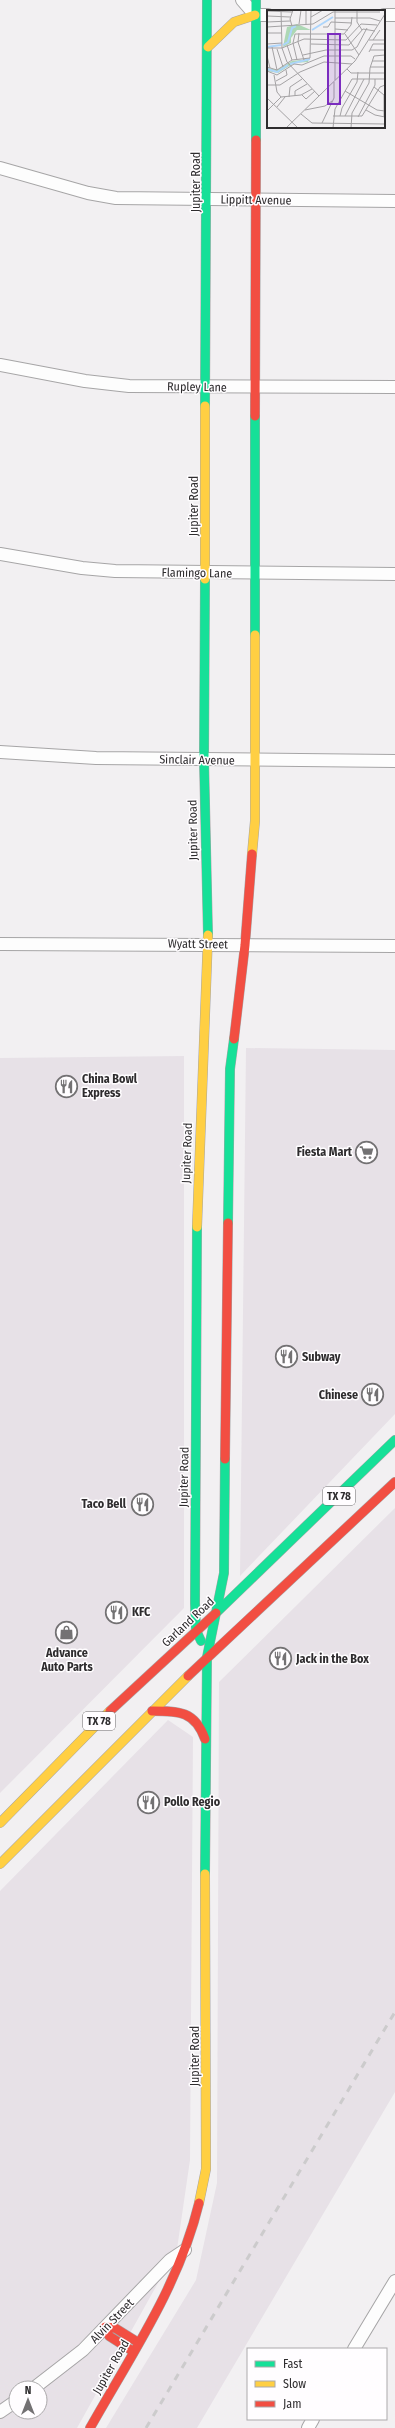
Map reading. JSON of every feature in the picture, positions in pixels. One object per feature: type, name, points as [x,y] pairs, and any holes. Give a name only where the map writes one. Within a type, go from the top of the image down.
[{"type":"main road","name":"Jupiter Road","points":[[207,0],[208,200],[204,760],[208,944],[196,1247],[200,1395],[196,1630],[207,1657]]},
{"type":"main road","points":[[256,0],[256,201]]},
{"type":"main road","points":[[208,47],[228,25],[242,17],[256,15]]},
{"type":"main road","name":"Jupiter Road","points":[[90,2428],[139,2343],[186,2250],[197,2214],[206,2169],[205,1739],[207,1657],[218,1610],[224,1573],[221,1383],[221,1126],[245,945],[255,820],[257,761],[256,201]]},
{"type":"main road","points":[[200,1131],[221,1126]]},
{"type":"main road","name":"Garland Road","points":[[2,1820],[92,1727],[274,1560],[381,1459],[395,1440]]},
{"type":"main road","name":"TX 78","points":[[0,1864],[207,1657],[395,1482]]},
{"type":"main road","points":[[152,1711],[174,1711],[191,1717],[202,1727],[205,1739]]},
{"type":"main road","points":[[134,2352],[109,2336],[105,2327],[115,2328],[139,2343]]},
{"type":"street","points":[[242,0],[256,15],[267,15]]},
{"type":"street","name":"Lippitt Avenue","points":[[0,168],[88,194],[116,198],[256,201],[395,201]]},
{"type":"street","name":"Rupley Lane","points":[[0,365],[85,381],[129,386],[206,388],[395,388]]},
{"type":"street","name":"Flamingo Lane","points":[[0,554],[82,568],[206,574],[395,574]]},
{"type":"street","name":"Sinclair Avenue","points":[[0,752],[96,758],[257,761],[395,761]]},
{"type":"street","name":"Wyatt Street","points":[[0,944],[395,946]]},
{"type":"street","name":"Alvin Street","points":[[44,2380],[83,2350],[170,2260],[186,2250]]},
{"type":"street","points":[[355,2348],[395,2281]]},
{"type":"shaded area","points":[[246,1048],[395,1050],[395,1414],[240,1576]]},
{"type":"shaded area","points":[[184,1056],[184,1608],[0,1793],[0,1058]]},
{"type":"shaded area","points":[[395,1508],[395,2092],[197,2428],[106,2428],[196,2280],[217,2183],[219,1682]]},
{"type":"shaded area","points":[[168,1720],[193,1737],[190,2160],[177,2249],[77,2428],[0,2428],[0,1891]]},
{"type":"railway","points":[[146,2428],[395,2012]]},
{"type":"traffic: fast","points":[[205,406],[207,0]]},
{"type":"traffic: fast","points":[[256,0],[256,140]]},
{"type":"traffic: fast","points":[[255,416],[255,635]]},
{"type":"traffic: fast","points":[[205,579],[204,760],[208,935]]},
{"type":"traffic: fast","points":[[228,1223],[230,1069],[234,1039]]},
{"type":"traffic: fast","points":[[197,1227],[195,1603],[196,1630],[201,1641]]},
{"type":"traffic: fast","points":[[216,1613],[395,1440]]},
{"type":"traffic: fast","points":[[205,1874],[207,1657],[224,1573],[225,1459]]},
{"type":"traffic: slow","points":[[208,47],[234,22],[255,15]]},
{"type":"traffic: slow","points":[[205,406],[205,579]]},
{"type":"traffic: slow","points":[[252,854],[255,821],[255,635]]},
{"type":"traffic: slow","points":[[197,1227],[208,935]]},
{"type":"traffic: slow","points":[[0,1864],[188,1676]]},
{"type":"traffic: slow","points":[[0,1823],[110,1711]]},
{"type":"traffic: slow","points":[[199,2203],[206,2169],[205,1874]]},
{"type":"traffic: jam","points":[[255,416],[256,140]]},
{"type":"traffic: jam","points":[[234,1039],[245,945],[252,854]]},
{"type":"traffic: jam","points":[[225,1459],[228,1223]]},
{"type":"traffic: jam","points":[[188,1676],[395,1482]]},
{"type":"traffic: jam","points":[[110,1711],[216,1613]]},
{"type":"traffic: jam","points":[[152,1711],[170,1711],[185,1714],[196,1723],[205,1739]]},
{"type":"traffic: jam","points":[[90,2428],[137,2347],[167,2291],[190,2234],[199,2203]]},
{"type":"traffic: jam","points":[[134,2352],[109,2336],[105,2327],[115,2328],[139,2343]]},
{"type":"place","name":"China Bowl Express","points":[[66,1086]]},
{"type":"place","name":"Fiesta Mart","points":[[367,1152]]},
{"type":"place","name":"Subway","points":[[287,1357]]},
{"type":"place","name":"Chinese","points":[[373,1395]]},
{"type":"place","name":"Taco Bell","points":[[142,1504]]},
{"type":"place","name":"KFC","points":[[117,1612]]},
{"type":"place","name":"Advance Auto Parts","points":[[67,1632]]},
{"type":"place","name":"Jack in the Box","points":[[281,1659]]},
{"type":"place","name":"Pollo Regio","points":[[148,1802]]}]
